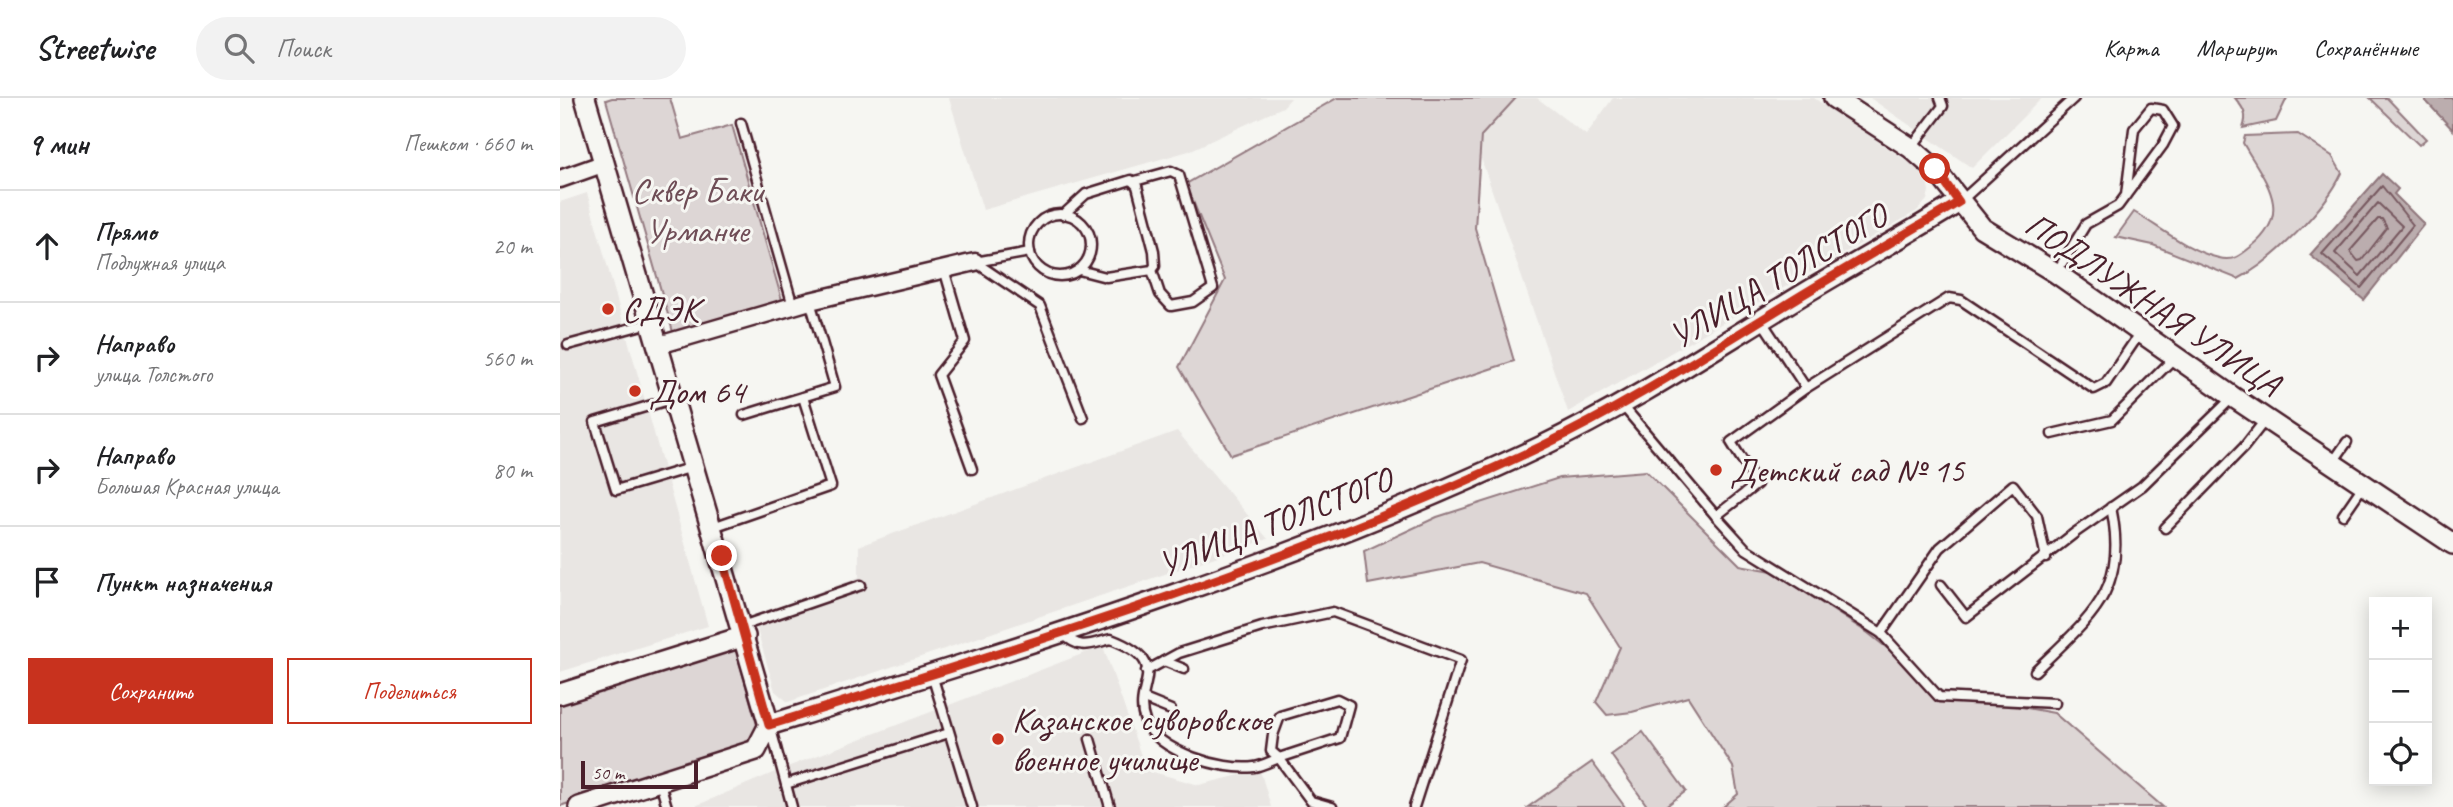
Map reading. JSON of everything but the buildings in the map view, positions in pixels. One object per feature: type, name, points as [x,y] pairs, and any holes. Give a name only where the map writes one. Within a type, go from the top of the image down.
[{"type":"street","name":"ПОДЛУЖНАЯ УЛИЦА","points":[[1834,98],[1912,148],[1935,169],[1982,228],[2056,273],[2233,397],[2453,544]]},
{"type":"street","points":[[579,807],[622,800],[659,781],[756,750],[769,725],[588,99]]},
{"type":"street","points":[[560,179],[605,163]]},
{"type":"street","name":"УЛИЦА ТОЛСТОГО","points":[[769,725],[1063,634],[1369,522],[1541,446],[1671,378],[1761,320],[1959,202]]},
{"type":"street","points":[[659,345],[810,301],[975,262]]},
{"type":"street","points":[[560,694],[744,631]]},
{"type":"lane","points":[[1912,148],[1943,106],[1940,98]]},
{"type":"lane","points":[[1959,202],[2074,98]]},
{"type":"lane","points":[[2056,273],[2086,224],[2118,206],[2163,145],[2173,126],[2163,110],[2151,108],[2134,129],[2126,195]]},
{"type":"lane","points":[[741,123],[793,306]]},
{"type":"lane","points":[[1063,215],[1086,194],[1171,171],[1179,175],[1213,288],[1193,302],[1171,306],[1160,294],[1152,270],[1155,266],[1154,251],[1135,181]]},
{"type":"lane","points":[[1063,215],[1076,219],[1089,233],[1090,253],[1079,270],[1070,275],[1050,274],[1041,269],[1030,252],[1029,243],[1035,226],[1050,216],[1063,215]]},
{"type":"lane","points":[[975,262],[1030,252]]},
{"type":"lane","points":[[975,262],[1040,306],[1083,418]]},
{"type":"lane","points":[[944,269],[965,341],[938,375],[972,469]]},
{"type":"lane","points":[[1079,270],[1107,277],[1152,270]]},
{"type":"lane","points":[[1716,516],[1757,484],[1731,442],[1806,388],[1949,298],[1961,300],[2094,389],[2106,383],[2140,333]]},
{"type":"lane","points":[[744,415],[835,387],[810,301]]},
{"type":"lane","points":[[1761,320],[1806,388]]},
{"type":"lane","points":[[568,345],[652,322]]},
{"type":"lane","points":[[2052,434],[2112,420],[2154,381],[2175,357]]},
{"type":"lane","points":[[713,527],[831,486],[803,397]]},
{"type":"lane","points":[[1941,584],[1966,617],[2142,486],[2233,397]]},
{"type":"lane","points":[[675,398],[595,422],[616,490],[695,467]]},
{"type":"lane","points":[[1622,404],[1746,549],[1881,633],[1939,697],[2055,703]]},
{"type":"lane","points":[[2165,527],[2244,447],[2266,419]]},
{"type":"lane","points":[[2332,463],[2347,442]]},
{"type":"lane","points":[[1881,633],[1940,548],[2013,485],[2037,516],[2046,558]]},
{"type":"lane","points":[[2343,515],[2364,485]]},
{"type":"lane","points":[[2035,671],[2096,611],[2117,565],[2117,536],[2111,507]]},
{"type":"lane","points":[[744,631],[861,585]]},
{"type":"lane","points":[[1146,671],[1179,653],[1262,627],[1333,612],[1461,660],[1414,807]]},
{"type":"lane","points":[[1063,634],[1084,647],[1115,641],[1136,651],[1145,662],[1148,681],[1144,718],[1152,734],[1168,746],[1196,758],[1233,767],[1255,767],[1279,758],[1340,738],[1349,705],[1337,699],[1280,716],[1273,735],[1271,751],[1279,758],[1311,801],[1332,807]]},
{"type":"lane","points":[[1164,661],[1184,669]]},
{"type":"lane","points":[[932,675],[972,807]]},
{"type":"lane","points":[[1144,699],[1171,710]]},
{"type":"lane","points":[[769,725],[792,807]]},
{"type":"lane","points":[[786,784],[949,733]]},
{"type":"lane","points":[[1090,739],[1110,807]]},
{"type":"lane","points":[[659,781],[667,807]]},
{"type":"shaded area","points":[[949,98],[1291,98],[1283,107],[1189,151],[983,210]]},
{"type":"shaded area","points":[[1507,98],[1537,98],[1586,135],[1613,98],[1814,98],[1926,174],[1929,191],[1927,200],[1917,211],[1568,412],[1473,135]]},
{"type":"shaded area","points":[[1870,98],[2042,98],[1972,168]]},
{"type":"shaded area","points":[[587,193],[708,626],[560,672],[560,202]]},
{"type":"shaded area","points":[[1177,431],[1268,539],[788,702],[775,691],[753,616],[859,577],[859,546]]},
{"type":"shaded area","name":"Казанское суворовское военное училище","points":[[1103,646],[1146,770],[1199,785],[1260,770],[1271,807],[693,807],[782,769]]},
{"type":"green space","name":"Сквер Баки Урманче","points":[[670,98],[682,139],[732,125],[782,300],[673,332],[606,100]]},
{"type":"green space","points":[[1337,98],[1516,98],[1481,136],[1475,228],[1514,361],[1231,455],[1179,367],[1225,280],[1186,184]]},
{"type":"green space","points":[[2235,98],[2287,98],[2276,121],[2243,128],[2244,112]]},
{"type":"green space","points":[[2370,98],[2387,98],[2426,139],[2419,145]]},
{"type":"green space","points":[[2298,134],[2332,156],[2342,173],[2324,202],[2297,233],[2252,271],[2238,279],[2153,245],[2116,237],[2134,212],[2186,245],[2208,255],[2229,259],[2240,255],[2265,233],[2272,220],[2273,208],[2266,182],[2243,143],[2245,136]]},
{"type":"green space","points":[[1646,471],[1740,565],[1772,571],[1868,633],[1944,693],[2054,713],[2163,807],[1723,807],[1738,794],[1733,767],[1688,697],[1632,712],[1607,715],[1596,702],[1620,647],[1586,593],[1479,563],[1368,584],[1364,551],[1437,517],[1559,478]]},
{"type":"green space","points":[[726,646],[736,650],[757,725],[754,740],[560,806],[560,699]]},
{"type":"green space","points":[[1643,732],[1686,791],[1665,807],[1648,807],[1611,755]]},
{"type":"green space","points":[[1592,762],[1625,807],[1528,807]]},
{"type":"water","points":[[2423,98],[2453,98],[2453,130]]},
{"type":"water","points":[[2382,174],[2398,189],[2394,194],[2424,224],[2364,300],[2310,255]]},
{"type":"place","name":"СДЭК","points":[[608,309]]},
{"type":"place","name":"Дом 64","points":[[635,391]]},
{"type":"place","name":"Детский сад № 15","points":[[1716,470]]},
{"type":"place","name":"Казанское суворовское военное училище","points":[[998,739]]},
{"type":"route","points":[[722,556],[769,725],[1106,620],[1369,522],[1541,446],[1671,378],[1784,306],[1959,202],[1935,169]]}]
